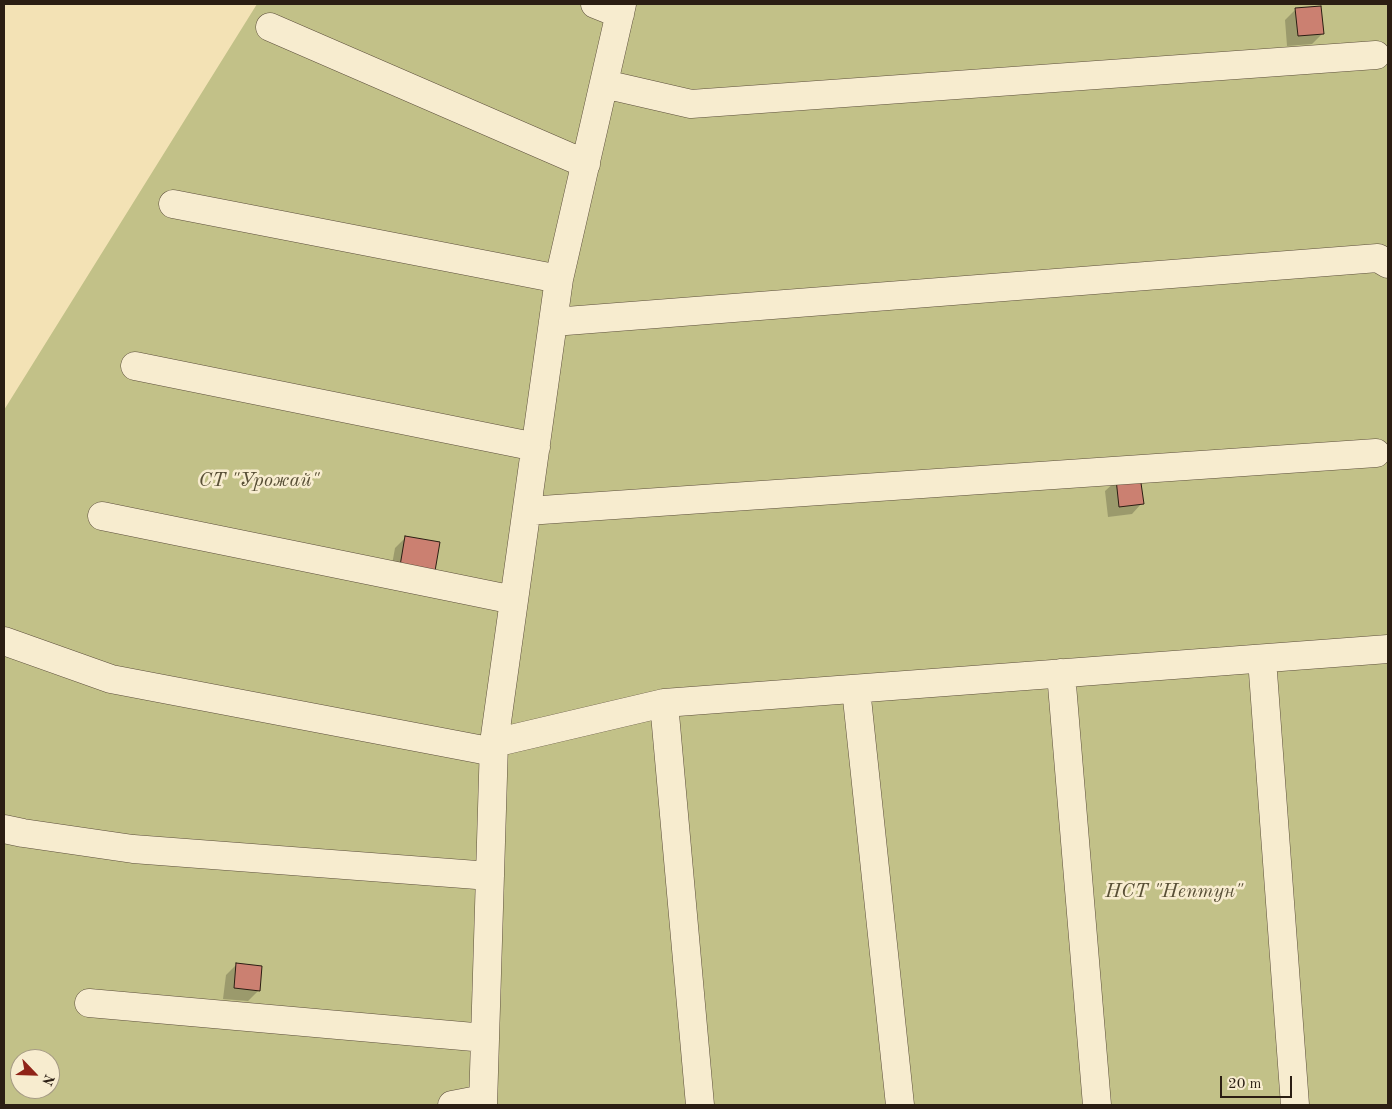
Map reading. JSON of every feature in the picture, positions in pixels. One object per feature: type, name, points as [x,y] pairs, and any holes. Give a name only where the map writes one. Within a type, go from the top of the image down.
[{"type":"lane","points":[[452,1105],[483,1102],[494,748],[559,278],[621,9],[595,4]]},
{"type":"lane","points":[[270,27],[586,164]]},
{"type":"lane","points":[[604,84],[691,104],[1376,55]]},
{"type":"lane","points":[[173,204],[559,278]]},
{"type":"lane","points":[[553,322],[1378,258],[1388,264]]},
{"type":"lane","points":[[136,366],[536,447]]},
{"type":"lane","points":[[527,512],[1376,453]]},
{"type":"lane","points":[[102,516],[514,600]]},
{"type":"lane","points":[[4,641],[111,679],[494,748],[664,703],[1388,649]]},
{"type":"lane","points":[[1262,658],[1295,1105]]},
{"type":"lane","points":[[1061,674],[1097,1105]]},
{"type":"lane","points":[[856,688],[900,1105]]},
{"type":"lane","points":[[664,703],[700,1105]]},
{"type":"lane","points":[[4,828],[23,833],[133,849],[490,876]]},
{"type":"lane","points":[[89,1003],[485,1038]]},
{"type":"green space","points":[[257,4],[1388,4],[1388,1105],[4,1105],[4,410]]},
{"type":"building","points":[[1321,6],[1324,34],[1298,36],[1295,8]]},
{"type":"building","points":[[1140,476],[1144,504],[1119,507],[1116,479]]},
{"type":"building","points":[[405,536],[440,542],[435,571],[400,566]]},
{"type":"building","points":[[236,963],[262,966],[260,991],[234,988]]},
{"type":"park label","name":"СТ \"Урожай\"","points":[[259,481]]},
{"type":"park label","name":"НСТ \"Нептун\"","points":[[1174,892]]}]
